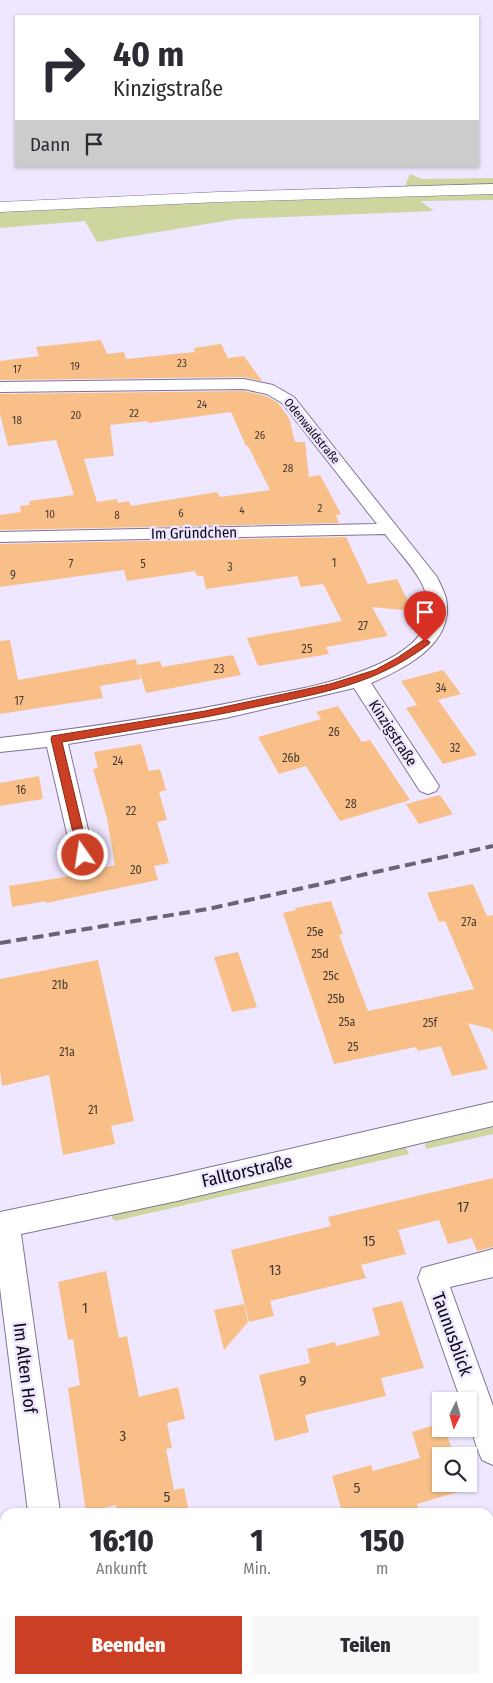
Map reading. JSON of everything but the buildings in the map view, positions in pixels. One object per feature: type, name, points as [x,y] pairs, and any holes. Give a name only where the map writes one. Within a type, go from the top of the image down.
[{"type":"main road","points":[[0,207],[219,197],[493,189]]},
{"type":"street","name":"Odenwaldstraße","points":[[0,387],[244,384],[270,388],[288,400],[388,529],[428,577],[435,590],[439,617],[435,629],[425,642],[401,660],[358,680]]},
{"type":"street","name":"Im Gründchen","points":[[0,538],[388,529]]},
{"type":"street","points":[[0,745],[56,739],[223,711],[358,680]]},
{"type":"street","name":"Kinzigstraße","points":[[358,680],[428,786]]},
{"type":"street","points":[[56,739],[83,855]]},
{"type":"street","name":"Falltorstraße","points":[[3,1225],[187,1186],[493,1114]]},
{"type":"street","name":"Im Alten Hof","points":[[3,1225],[43,1508]]},
{"type":"street","name":"Taunusblick","points":[[493,1263],[432,1278],[493,1449]]},
{"type":"green space","points":[[410,174],[422,179],[493,178],[493,185],[405,186]]},
{"type":"green space","points":[[493,193],[493,200],[420,201],[434,211],[237,219],[97,242],[85,221],[0,228],[0,212],[122,205]]},
{"type":"green space","points":[[493,1127],[493,1134],[426,1149],[425,1143]]},
{"type":"green space","points":[[405,1146],[409,1154],[115,1221],[112,1218],[113,1212]]},
{"type":"railway","points":[[0,943],[208,909],[493,846]]},
{"type":"route","points":[[83,855],[56,739],[132,728],[239,708],[332,687],[378,672],[401,660],[425,642]]}]
